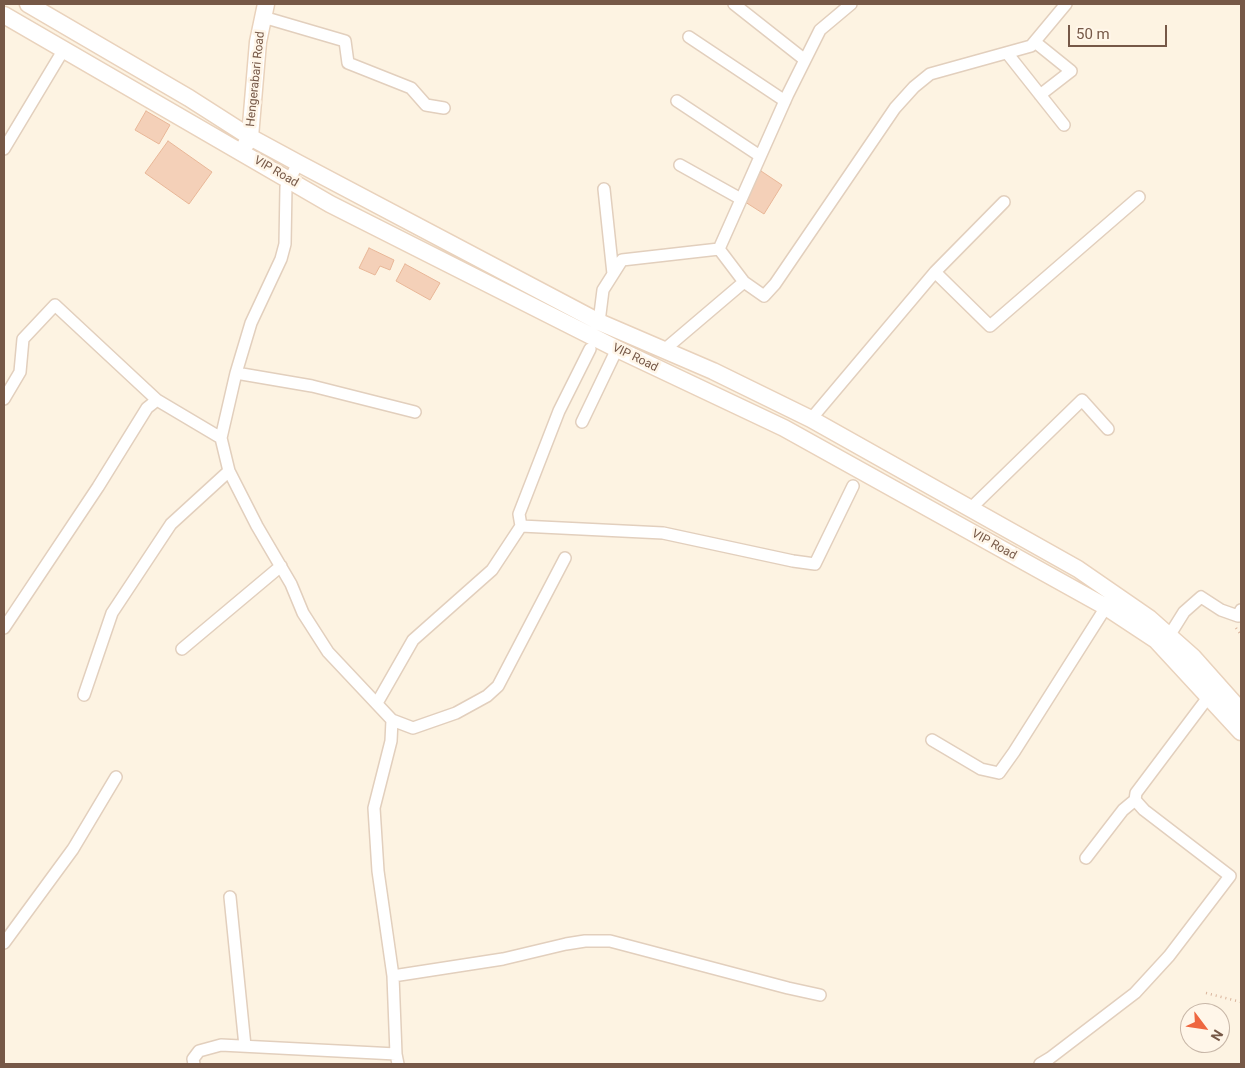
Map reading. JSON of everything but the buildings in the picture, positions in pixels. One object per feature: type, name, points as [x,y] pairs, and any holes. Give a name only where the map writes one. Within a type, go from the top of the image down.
[{"type":"main road","name":"VIP Road","points":[[28,4],[189,98],[250,137],[298,163],[600,322],[713,371],[811,419],[1078,569],[1149,618],[1193,657],[1237,713],[1241,732]]},
{"type":"main road","name":"Hengerabari Road","points":[[242,152],[250,137],[258,42],[264,10]]},
{"type":"main road","name":"VIP Road","points":[[4,15],[330,204],[617,349],[784,428],[1106,606],[1156,640],[1209,696],[1237,713]]},
{"type":"street","points":[[734,4],[805,60]]},
{"type":"street","points":[[719,249],[784,101],[820,30],[851,4]]},
{"type":"street","points":[[719,249],[744,282],[764,296],[775,284],[895,108],[914,86],[930,74],[1031,46],[1066,4]]},
{"type":"street","points":[[264,10],[345,41],[348,63],[411,88],[426,104],[444,108]]},
{"type":"street","points":[[689,37],[784,101]]},
{"type":"street","points":[[1035,42],[1070,71],[1040,95]]},
{"type":"street","points":[[4,149],[64,49]]},
{"type":"street","points":[[1007,53],[1064,125]]},
{"type":"street","points":[[677,101],[760,156]]},
{"type":"street","points":[[298,163],[286,188],[285,244],[281,260],[251,323],[236,373],[221,438],[229,471],[257,526],[291,584],[303,613],[328,652],[392,720],[412,728],[456,712],[487,696],[498,686],[565,558]]},
{"type":"street","points":[[680,165],[741,199]]},
{"type":"street","points":[[604,189],[613,274]]},
{"type":"street","points":[[935,272],[990,326],[1140,197]]},
{"type":"street","points":[[811,419],[935,272],[1004,202]]},
{"type":"street","points":[[600,322],[603,290],[622,260],[719,249]]},
{"type":"street","points":[[664,350],[744,282]]},
{"type":"street","points":[[4,399],[20,372],[23,338],[55,306],[157,400],[221,438]]},
{"type":"street","points":[[377,704],[413,640],[492,570],[521,526],[519,514],[559,411],[590,349]]},
{"type":"street","points":[[582,422],[617,349]]},
{"type":"street","points":[[236,373],[312,386],[415,412]]},
{"type":"street","points":[[4,628],[98,487],[147,408],[157,400]]},
{"type":"street","points":[[970,509],[1082,400],[1108,429]]},
{"type":"street","points":[[84,695],[112,613],[171,524],[229,471]]},
{"type":"street","points":[[521,526],[663,534],[815,564],[853,486]]},
{"type":"street","points":[[182,649],[281,566]]},
{"type":"street","points":[[1169,636],[1184,612],[1201,597],[1221,610],[1238,616],[1241,610]]},
{"type":"street","points":[[932,740],[981,769],[998,772],[1014,752],[1106,606]]},
{"type":"street","points":[[1086,858],[1123,810],[1135,800],[1136,793],[1209,696]]},
{"type":"street","points":[[194,1064],[194,1059],[199,1051],[221,1045],[397,1059],[393,976],[378,871],[374,808],[391,741],[392,720]]},
{"type":"street","points":[[5,938],[73,849],[116,777]]},
{"type":"street","points":[[1040,1064],[1135,993],[1169,956],[1230,876],[1144,810],[1135,800]]},
{"type":"street","points":[[230,897],[245,1046]]},
{"type":"street","points":[[393,976],[503,958],[566,944],[585,941],[610,941],[820,995]]},
{"type":"path","points":[[1206,993],[1241,1002]]}]
